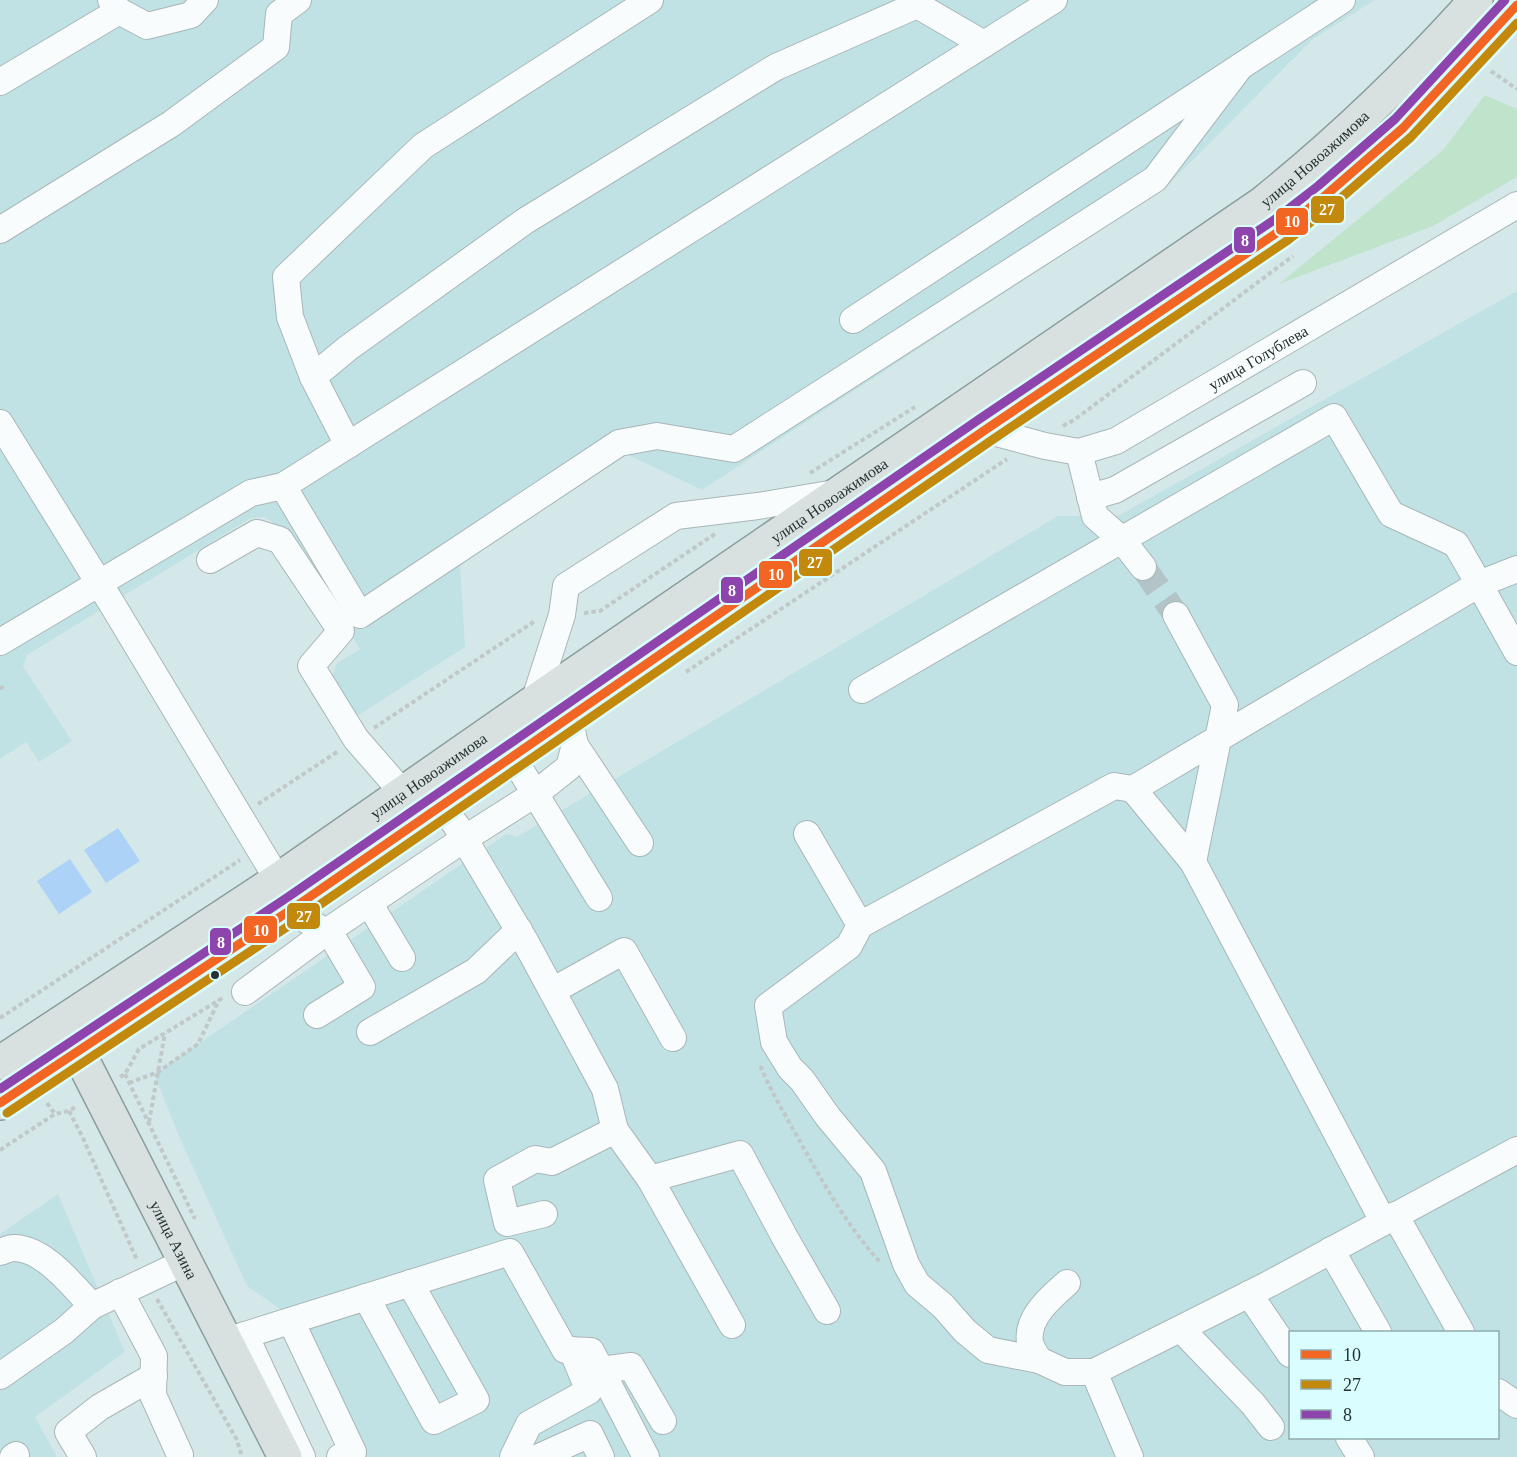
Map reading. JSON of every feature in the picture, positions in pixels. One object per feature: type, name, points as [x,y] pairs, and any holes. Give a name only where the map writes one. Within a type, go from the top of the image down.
[{"type":"main road","name":"улица Новоажимова","points":[[0,1103],[290,910],[512,756],[572,731],[859,518],[1281,230],[1489,58],[1517,5]]},
{"type":"main road","name":"улица Новоажимова","points":[[0,1062],[278,880],[1263,203],[1340,139],[1380,102],[1467,10]]},
{"type":"main road","name":"улица Азина","points":[[63,1022],[185,1262],[235,1338],[285,1457]]},
{"type":"street","points":[[0,82],[115,6],[147,26],[191,15],[206,0]]},
{"type":"street","points":[[0,230],[171,124],[276,47],[279,14],[298,0]]},
{"type":"street","points":[[348,445],[313,377],[290,316],[286,277],[423,146],[650,0]]},
{"type":"street","points":[[0,642],[250,493],[283,486],[1054,0]]},
{"type":"street","points":[[853,320],[1342,0]]},
{"type":"street","points":[[313,377],[348,348],[525,221],[776,67],[917,5],[984,44]]},
{"type":"street","points":[[283,486],[360,615],[620,443],[657,436],[734,448],[1155,179],[1240,67]]},
{"type":"street","name":"улица Голублева","points":[[985,430],[1045,446],[1079,452],[1116,441],[1517,205]]},
{"type":"street","points":[[1090,497],[1115,490],[1302,382]]},
{"type":"street","points":[[862,690],[1334,417],[1391,514],[1456,544],[1517,652]]},
{"type":"street","points":[[0,423],[99,582],[278,880]]},
{"type":"street","points":[[1079,452],[1095,516],[1122,540],[1143,567]]},
{"type":"street","points":[[534,702],[562,615],[566,586],[676,516],[758,506],[842,492]]},
{"type":"street","points":[[210,560],[256,533],[280,540],[341,631],[310,666],[356,739],[403,793]]},
{"type":"street","points":[[1517,569],[1479,584],[1133,789],[1114,786],[861,925],[849,946],[768,1006],[774,1041],[790,1068],[802,1080],[828,1117],[873,1171],[906,1264],[917,1284],[988,1350],[1039,1359],[1065,1372],[1094,1372],[1249,1294],[1517,1150]]},
{"type":"street","points":[[1176,615],[1225,705],[1193,862]]},
{"type":"street","points":[[237,993],[464,839],[535,794],[569,767],[572,731]]},
{"type":"street","points":[[572,731],[639,843]]},
{"type":"street","points":[[512,756],[599,898]]},
{"type":"street","points":[[1133,789],[1193,862],[1389,1218],[1460,1331]]},
{"type":"street","points":[[441,805],[519,930],[605,1089],[615,1130],[650,1179],[732,1325]]},
{"type":"street","points":[[807,834],[861,925]]},
{"type":"street","points":[[369,903],[402,958]]},
{"type":"street","points":[[290,910],[327,931],[362,987],[317,1015]]},
{"type":"street","points":[[370,1032],[476,971],[519,930]]},
{"type":"street","points":[[552,991],[624,951],[673,1038]]},
{"type":"street","points":[[544,1214],[507,1223],[497,1180],[535,1159],[552,1162],[615,1130]]},
{"type":"street","points":[[650,1179],[740,1154],[827,1311]]},
{"type":"street","points":[[0,1252],[13,1247],[37,1254],[58,1271],[92,1306]]},
{"type":"street","points":[[1331,1250],[1377,1331]]},
{"type":"street","points":[[302,1457],[235,1338],[510,1252],[565,1350],[591,1351],[646,1457]]},
{"type":"street","points":[[0,1376],[64,1331],[92,1306],[185,1262]]},
{"type":"street","points":[[366,1297],[434,1421],[476,1400],[410,1283]]},
{"type":"street","points":[[1039,1359],[1030,1343],[1033,1322],[1049,1299],[1067,1283]]},
{"type":"street","points":[[120,1292],[154,1356],[153,1395],[180,1455]]},
{"type":"street","points":[[1249,1294],[1289,1353]]},
{"type":"street","points":[[291,1321],[353,1452],[340,1457]]},
{"type":"street","points":[[1181,1329],[1253,1404],[1271,1427]]},
{"type":"street","points":[[513,1457],[529,1424],[589,1391],[572,1350]]},
{"type":"street","points":[[601,1370],[631,1366],[663,1421]]},
{"type":"street","points":[[1094,1372],[1130,1457]]},
{"type":"street","points":[[83,1457],[68,1432],[100,1407],[154,1376]]},
{"type":"street","points":[[1499,1393],[1517,1405]]},
{"type":"street","points":[[539,1457],[590,1434],[601,1457]]},
{"type":"street","points":[[1350,1439],[1361,1457]]},
{"type":"path","points":[[1483,77],[1489,58]]},
{"type":"path","points":[[1489,58],[1517,89]]},
{"type":"path","points":[[685,672],[1033,442],[1074,420],[1295,254]]},
{"type":"path","points":[[0,689],[5,686]]},
{"type":"path","points":[[200,1228],[125,1074],[139,1049],[219,1000],[237,993]]},
{"type":"path","points":[[129,1083],[158,1072],[198,1044],[219,1000]]},
{"type":"path","points":[[149,1123],[165,1033]]},
{"type":"path","points":[[774,1041],[761,1068],[822,1181],[866,1246],[894,1277],[917,1284]]},
{"type":"path","points":[[69,1111],[146,1279],[237,1440],[242,1457]]},
{"type":"path","points":[[0,1150],[55,1114]]},
{"type":"shaded area","points":[[0,0],[1375,0],[1313,39],[1165,188],[702,490],[622,452],[460,562],[465,647],[351,720],[329,686],[337,663],[360,649],[284,531],[265,517],[251,518],[27,655],[23,666],[72,741],[39,762],[26,742],[0,759]]},
{"type":"shaded area","points":[[1517,291],[1517,1457],[350,1457],[283,1311],[247,1286],[181,1141],[154,1074],[506,834],[517,837],[1058,516],[1118,516]]},
{"type":"shaded area","points":[[58,1194],[125,1352],[35,1417],[57,1457],[0,1457],[0,1234]]},
{"type":"green space","points":[[1485,95],[1517,109],[1517,177],[1433,226],[1279,284],[1443,150]]},
{"type":"water","points":[[118,828],[140,861],[106,883],[84,850]]},
{"type":"water","points":[[70,859],[92,892],[59,914],[37,881]]},
{"type":"tunnel","points":[[1143,567],[1176,615]]},
{"type":"transit line","name":"8","points":[[0,1089],[288,897],[978,420],[1274,220],[1318,186],[1395,119],[1505,0]]},
{"type":"transit line","name":"10","points":[[0,1103],[295,907],[985,430],[1281,230],[1326,195],[1403,128],[1517,5]]},
{"type":"transit line","name":"27","points":[[7,1113],[302,917],[992,440],[1288,240],[1334,204],[1411,137],[1517,23]]}]
